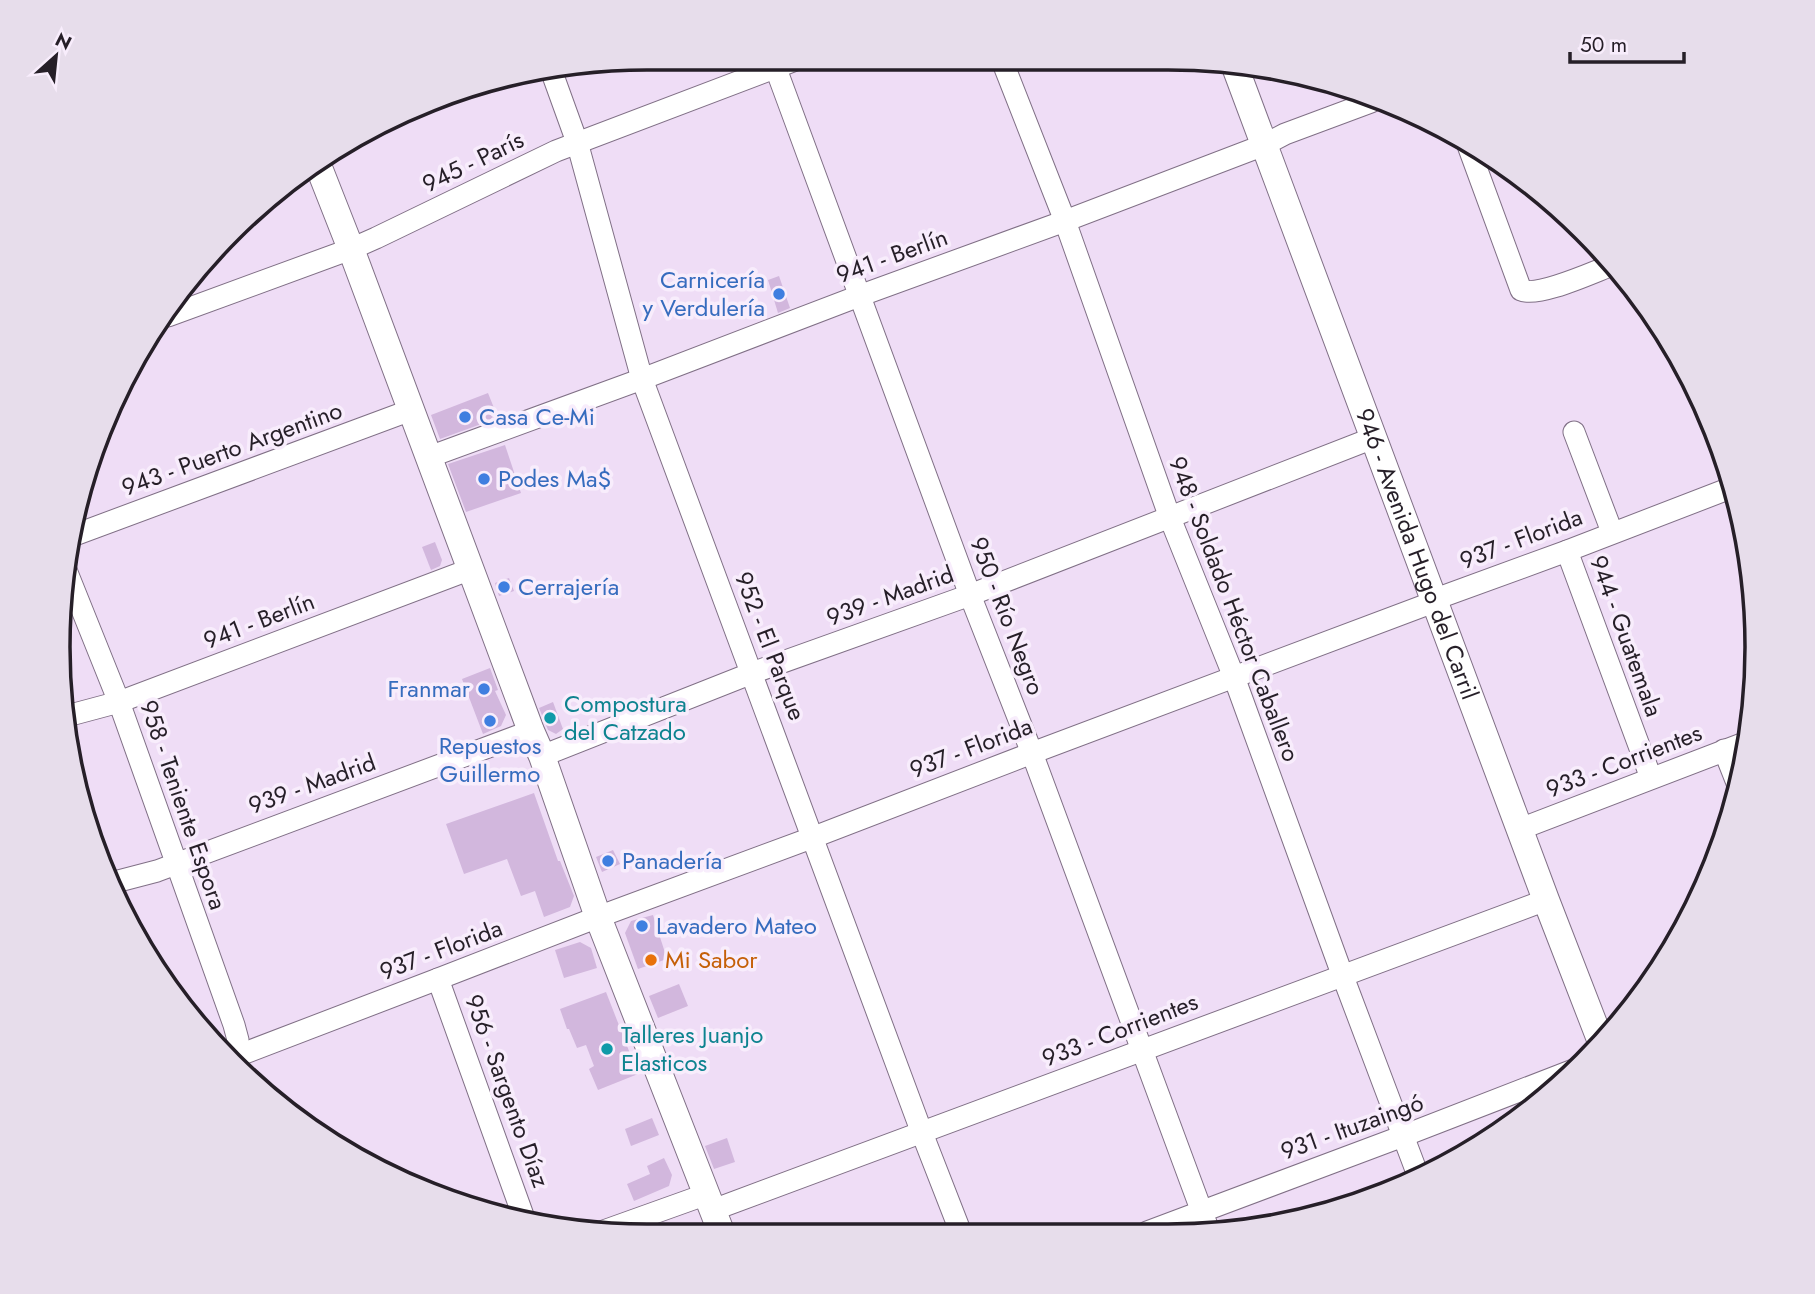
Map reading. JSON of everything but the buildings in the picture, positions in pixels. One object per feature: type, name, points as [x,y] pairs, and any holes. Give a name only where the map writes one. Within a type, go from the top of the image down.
[{"type":"main road","name":"946 - Avenida Hugo del Carril","points":[[1238,74],[1597,1032]]},
{"type":"main road","points":[[320,171],[542,756],[598,917],[714,1213]]},
{"type":"street","name":"945 - París","points":[[177,313],[376,239],[556,151],[757,70]]},
{"type":"street","name":"950 - Río Negro","points":[[777,70],[1206,1223]]},
{"type":"street","name":"948 - Soldado Héctor Caballero","points":[[1006,70],[1065,221],[1170,518],[1234,677],[1415,1168]]},
{"type":"street","name":"952 - El Parque","points":[[554,78],[577,142],[642,379],[957,1224]]},
{"type":"street","name":"941 - Berlín","points":[[429,457],[1065,221],[1363,105]]},
{"type":"street","points":[[1473,157],[1521,290],[1529,293],[1543,290],[1603,268]]},
{"type":"street","name":"943 - Puerto Argentino","points":[[81,533],[411,410]]},
{"type":"street","name":"944 - Guatemala","points":[[1574,432],[1612,532]]},
{"type":"street","name":"939 - Madrid","points":[[542,756],[752,673],[970,595],[1373,438]]},
{"type":"street","name":"937 - Florida","points":[[241,1057],[598,917],[1723,491]]},
{"type":"street","name":"944 - Guatemala","points":[[1567,551],[1651,778]]},
{"type":"street","name":"941 - Berlín","points":[[74,714],[119,702],[471,569]]},
{"type":"street","name":"958 - Teniente Espora","points":[[73,588],[119,702],[234,1025],[238,1040],[236,1051]]},
{"type":"street","name":"939 - Madrid","points":[[120,881],[157,871],[531,730]]},
{"type":"street","name":"933 - Corrientes","points":[[1520,829],[1736,746]]},
{"type":"street","points":[[1724,750],[1732,769]]},
{"type":"street","name":"933 - Corrientes","points":[[650,1224],[714,1213],[1142,1049],[1546,900]]},
{"type":"street","name":"956 - Sargento Díaz","points":[[438,979],[521,1210]]},
{"type":"street","name":"931 - Ituzaingó","points":[[1168,1224],[1550,1079]]},
{"type":"place","name":"Carnicería y Verdulería","points":[[779,294]]},
{"type":"place","name":"Casa Ce-Mi","points":[[465,417]]},
{"type":"place","name":"Podes Ma$","points":[[484,479]]},
{"type":"place","name":"Cerrajería","points":[[504,587]]},
{"type":"place","name":"Franmar","points":[[484,689]]},
{"type":"place","name":"Compostura del Catzado","points":[[550,718]]},
{"type":"place","name":"Repuestos Guillermo","points":[[490,721]]},
{"type":"place","name":"Panadería","points":[[608,861]]},
{"type":"place","name":"Lavadero Mateo","points":[[642,926]]},
{"type":"place","name":"Mi Sabor","points":[[651,960]]},
{"type":"place","name":"Talleres Juanjo Elasticos","points":[[607,1049]]}]
